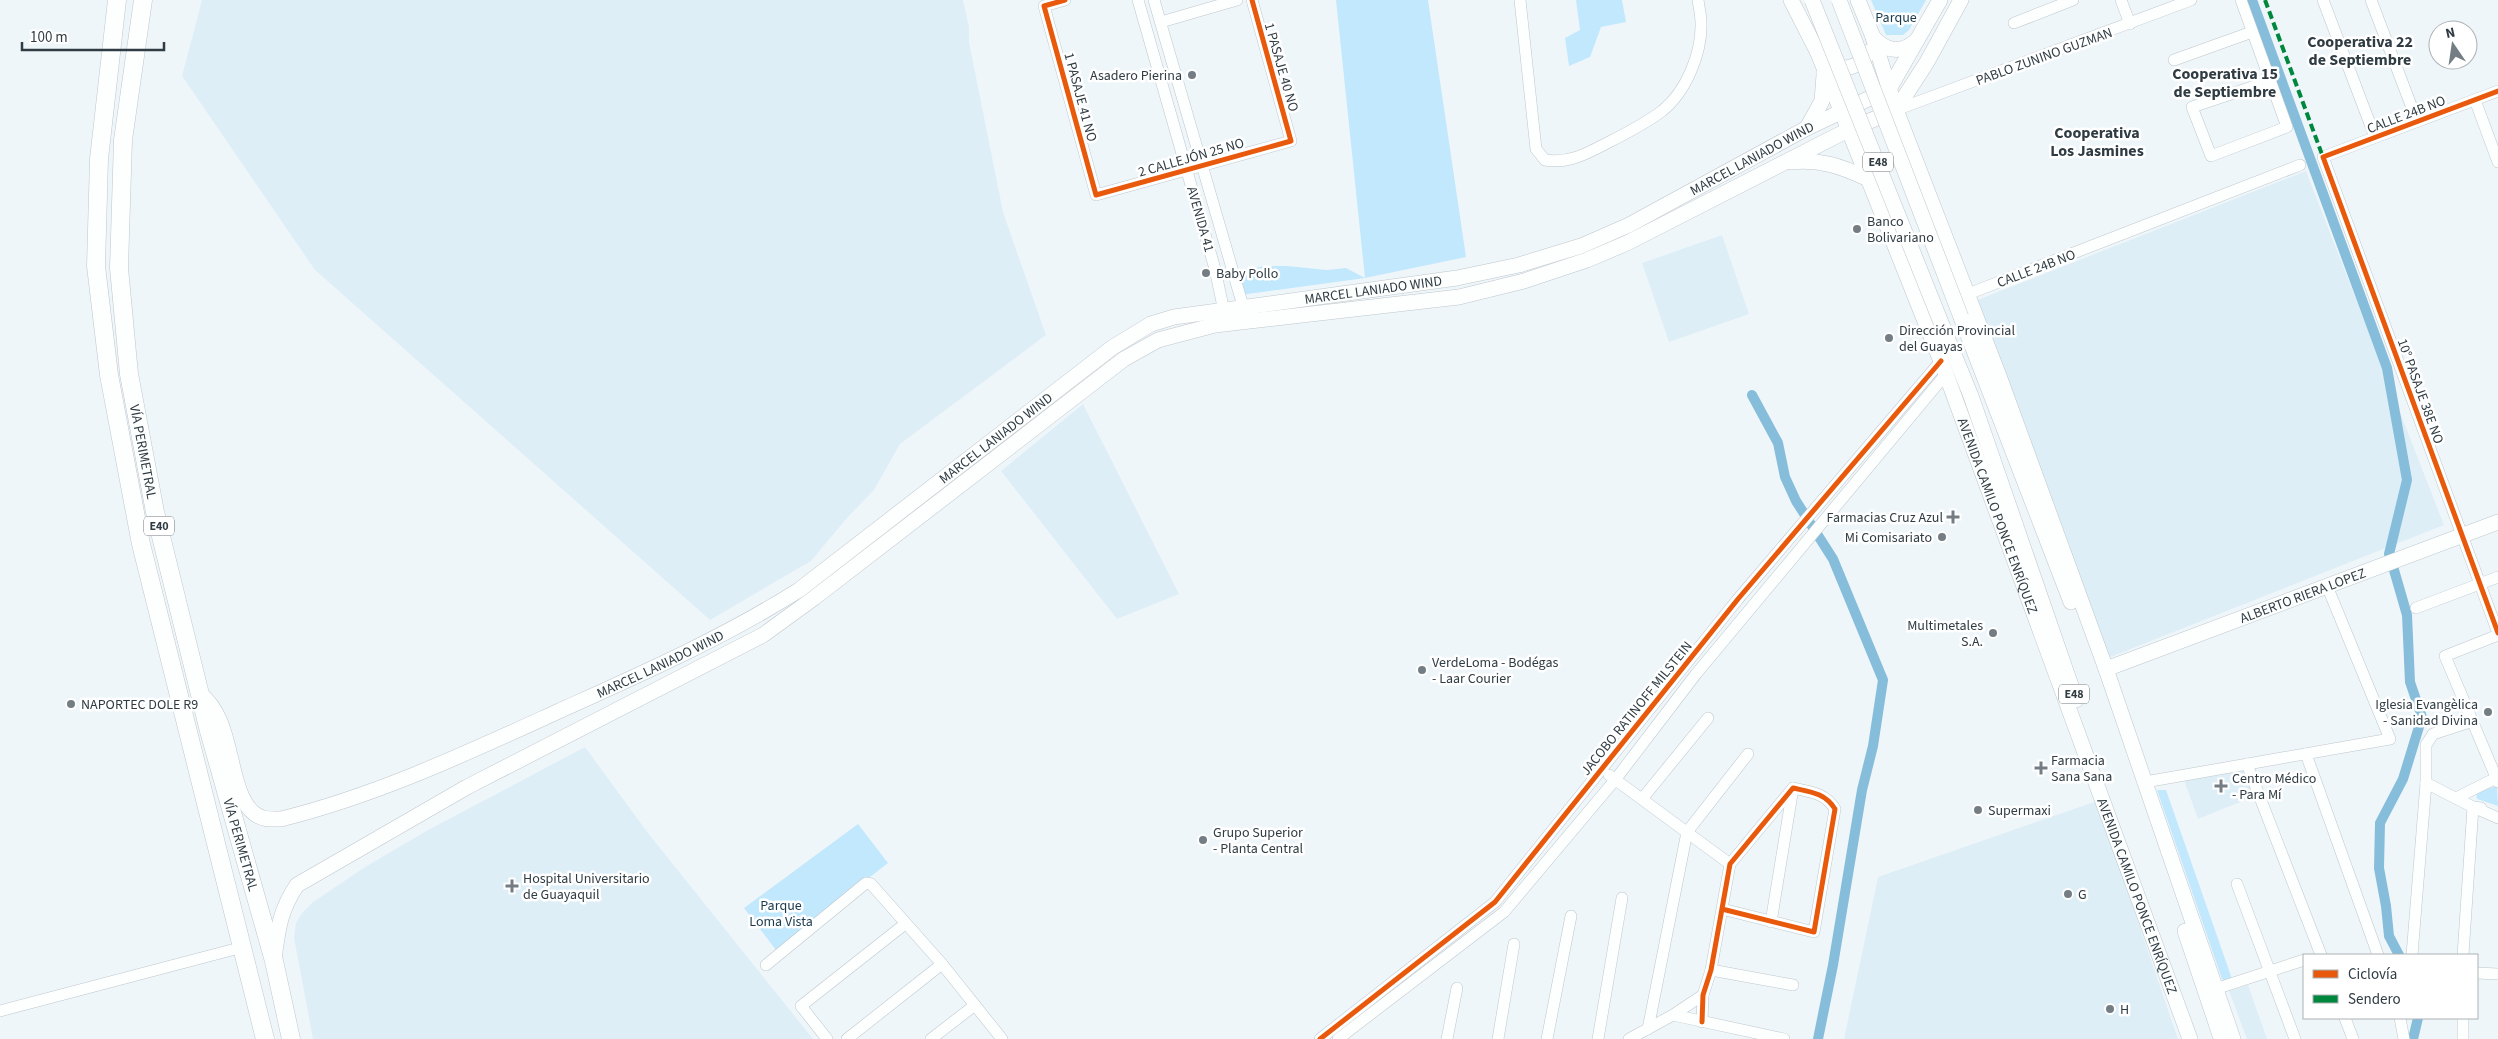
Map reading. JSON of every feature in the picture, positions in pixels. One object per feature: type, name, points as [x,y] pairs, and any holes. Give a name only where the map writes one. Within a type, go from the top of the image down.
[{"type":"highway","name":"VÍA PERIMETRAL","points":[[117,0],[99,159],[96,266],[109,375],[141,544],[265,1039]]},
{"type":"highway","name":"VÍA PERIMETRAL","points":[[142,0],[123,140],[119,268],[130,383],[155,512],[200,694],[274,961],[291,1039]]},
{"type":"main road","name":"AVENIDA CAMILO PONCE ENRÍQUEZ","points":[[1791,0],[1818,53],[1866,178],[1944,367],[2190,1039]]},
{"type":"main road","name":"AVENIDA CAMILO PONCE ENRÍQUEZ","points":[[1812,0],[1971,396],[2106,785],[2168,956],[2201,1039]]},
{"type":"main road","name":"E48","points":[[1839,0],[1997,411],[2102,670],[2145,782],[2206,962],[2211,1008],[2222,1039]]},
{"type":"main road","name":"E48","points":[[1858,0],[1873,36],[1896,110],[1999,376],[2102,670],[2142,803],[2210,990],[2231,1039]]},
{"type":"main road","points":[[1889,88],[1940,0]]},
{"type":"main road","points":[[1896,110],[1962,1]]},
{"type":"main road","points":[[1818,53],[1825,62],[1835,67],[1846,68],[1857,65],[1869,53],[1873,36]]},
{"type":"main road","points":[[1873,36],[1880,45],[1900,50],[1910,46],[1918,39]]},
{"type":"main road","points":[[1806,128],[1816,115],[1822,100],[1824,85],[1823,69]]},
{"type":"main road","name":"MARCEL LANIADO WIND","points":[[274,961],[280,918],[285,902],[297,885],[467,787],[763,635],[822,592],[1124,359],[1158,340],[1225,316],[1242,306],[1457,278],[1519,265],[1581,246],[1629,225],[1806,128],[1889,88]]},
{"type":"main road","name":"MARCEL LANIADO WIND","points":[[200,694],[214,709],[241,794],[248,807],[256,815],[267,819],[281,819],[385,786],[438,766],[642,674],[759,616],[799,590],[1113,346],[1151,324],[1174,317],[1225,316],[1247,321],[1460,297],[1524,281],[1587,260],[1627,242],[1848,130],[1896,110]]},
{"type":"main road","points":[[1784,162],[1806,160],[1828,163],[1866,178]]},
{"type":"main road","points":[[1942,326],[1944,367],[1971,396]]},
{"type":"main road","points":[[1978,361],[1999,376],[1997,411]]},
{"type":"main road","name":"ALBERTO RIERA LOPEZ","points":[[2102,670],[2498,522]]},
{"type":"main road","points":[[2131,770],[2145,782],[2142,803]]},
{"type":"main road","points":[[2154,917],[2154,941],[2168,956]]},
{"type":"main road","points":[[2181,990],[2190,1039]]},
{"type":"street","name":"1 PASAJE 41 NO","points":[[1065,0],[1044,6],[1096,195]]},
{"type":"street","name":"AVENIDA 41","points":[[1138,0],[1215,269],[1225,316]]},
{"type":"street","name":"AVENIDA 41","points":[[1154,0],[1247,321]]},
{"type":"street","points":[[1161,22],[1237,0]]},
{"type":"street","name":"1 PASAJE 40 NO","points":[[1252,0],[1291,141]]},
{"type":"street","points":[[1520,0],[1536,149],[1545,160],[1557,162],[1579,157],[1622,135],[1663,110],[1684,84],[1696,56],[1701,23],[1698,0]]},
{"type":"street","points":[[2014,23],[2073,0]]},
{"type":"street","points":[[2121,0],[2130,24]]},
{"type":"street","name":"PABLO ZUNINO GUZMAN","points":[[1896,110],[2191,0]]},
{"type":"street","points":[[2241,0],[2287,127],[2211,156],[2192,107],[2270,81]]},
{"type":"street","points":[[2323,0],[2375,137]]},
{"type":"street","points":[[2371,0],[2417,122]]},
{"type":"street","points":[[2174,60],[2252,32]]},
{"type":"street","name":"CALLE 24B NO","points":[[2323,157],[2498,91]]},
{"type":"street","points":[[2475,100],[2498,162]]},
{"type":"street","name":"2 CALLEJÓN 25 NO","points":[[1096,195],[1291,141]]},
{"type":"street","name":"10° PASAJE 38E NO","points":[[2323,157],[2498,634]]},
{"type":"street","name":"CALLE 24B NO","points":[[1968,294],[2300,165]]},
{"type":"street","name":"JACOBO RATINOFF MILSTEIN","points":[[1338,1039],[1356,1018],[1495,902],[1738,599],[1944,367]]},
{"type":"street","name":"JACOBO RATINOFF MILSTEIN","points":[[1320,1039],[1356,1018],[1504,912],[1615,780],[1696,674],[1944,367]]},
{"type":"street","points":[[2416,608],[2498,577]]},
{"type":"street","points":[[2145,782],[2390,738],[2327,586]]},
{"type":"street","points":[[2458,797],[2497,780],[2445,656],[2498,634]]},
{"type":"street","points":[[1642,799],[1708,718]]},
{"type":"street","points":[[2412,954],[2426,783],[2426,745],[2432,734],[2473,721]]},
{"type":"street","points":[[1648,1029],[1687,832],[1748,754]]},
{"type":"street","points":[[2306,754],[2378,954]]},
{"type":"street","points":[[2248,764],[2321,954]]},
{"type":"street","points":[[1601,770],[1730,864]]},
{"type":"street","points":[[2426,783],[2498,818]]},
{"type":"street","points":[[1702,1022],[1703,995],[1711,970],[1730,864],[1793,788]]},
{"type":"street","points":[[1722,909],[1814,932],[1835,809],[1830,801],[1821,794],[1793,788]]},
{"type":"street","points":[[1771,922],[1793,788]]},
{"type":"street","points":[[2473,807],[2498,810]]},
{"type":"street","points":[[2463,954],[2473,807]]},
{"type":"street","points":[[766,965],[866,883],[875,887],[905,924],[942,964],[1002,1039]]},
{"type":"street","points":[[2237,884],[2295,1039]]},
{"type":"street","points":[[1598,1039],[1622,898]]},
{"type":"street","points":[[1547,1039],[1570,916]]},
{"type":"street","points":[[828,1039],[801,1006],[905,924]]},
{"type":"street","points":[[1498,1039],[1514,944]]},
{"type":"street","points":[[0,1011],[243,947]]},
{"type":"street","points":[[2210,990],[2303,960]]},
{"type":"street","points":[[847,1039],[942,964]]},
{"type":"street","points":[[1711,970],[1793,985]]},
{"type":"street","points":[[2478,973],[2498,974]]},
{"type":"street","points":[[1447,1039],[1457,988]]},
{"type":"street","points":[[1629,1039],[1673,1015],[1703,995]]},
{"type":"street","points":[[931,1039],[975,1005]]},
{"type":"street","points":[[1673,1015],[1784,1039]]},
{"type":"street","points":[[2345,1019],[2354,1039]]},
{"type":"street","points":[[2400,1019],[2404,1039]]},
{"type":"street","points":[[2463,1019],[2463,1039]]},
{"type":"shaded area","points":[[202,0],[963,0],[969,27],[969,42],[1003,212],[1046,335],[900,444],[874,490],[847,518],[811,561],[710,620],[315,270],[182,76]]},
{"type":"shaded area","points":[[2306,171],[2444,525],[2108,658],[1975,301]]},
{"type":"shaded area","points":[[1722,235],[1749,314],[1669,342],[1642,263]]},
{"type":"shaded area","points":[[1083,404],[1179,594],[1117,619],[1001,471]]},
{"type":"shaded area","name":"Hospital Universitario de Guayaquil","points":[[585,747],[648,833],[813,1039],[313,1039],[294,938],[296,923],[302,913],[313,902],[365,867],[428,830]]},
{"type":"shaded area","name":"Centro Médico - Para Mí","points":[[2245,767],[2258,795],[2198,819],[2183,777]]},
{"type":"shaded area","points":[[2097,801],[2178,1039],[1844,1039],[1878,877]]},
{"type":"shaded area","points":[[2248,985],[2267,1039],[2247,1039],[2229,991]]},
{"type":"green space","points":[[1336,0],[1428,0],[1466,257],[1365,278]]},
{"type":"green space","points":[[1576,0],[1622,0],[1626,22],[1601,27],[1590,57],[1569,66],[1565,38],[1580,30]]},
{"type":"green space","name":"Parque","points":[[1871,0],[1926,0],[1909,30],[1903,35],[1886,35]]},
{"type":"green space","points":[[1263,266],[1287,266],[1327,270],[1346,268],[1365,278],[1240,295],[1233,274]]},
{"type":"green space","points":[[2497,786],[2498,806],[2477,799],[2476,792]]},
{"type":"green space","points":[[2157,790],[2166,790],[2231,979],[2225,981],[2222,979]]},
{"type":"green space","name":"Parque Loma Vista","points":[[858,824],[888,863],[776,950],[744,908]]},
{"type":"waterway","points":[[2252,0],[2387,368],[2407,480],[2389,554]]},
{"type":"waterway","points":[[1752,395],[1778,443],[1785,477],[1796,501],[1833,559],[1883,680],[1873,746],[1862,790],[1833,965],[1818,1039]]},
{"type":"waterway","points":[[2394,570],[2407,615],[2410,682],[2422,717],[2403,779],[2380,823],[2379,868],[2389,936],[2398,954]]},
{"type":"waterway","points":[[2413,1039],[2418,1019]]},
{"type":"marked path","points":[[2265,0],[2323,157]]},
{"type":"cycle path","points":[[1065,0],[1044,6],[1096,195],[1291,141],[1252,0]]},
{"type":"cycle path","points":[[2498,91],[2323,157],[2498,633]]},
{"type":"cycle path","points":[[1320,1039],[1495,902],[1738,599],[1941,361]]},
{"type":"cycle path","points":[[1702,1022],[1703,995],[1711,970],[1730,864],[1793,788],[1817,794],[1827,800],[1835,809],[1814,932],[1722,909]]},
{"type":"place","name":"Asadero Pierina","points":[[1192,75]]},
{"type":"place","name":"Banco Bolivariano","points":[[1857,229]]},
{"type":"place","name":"Baby Pollo","points":[[1206,273]]},
{"type":"place","name":"Dirección Provincial del Guayas","points":[[1889,338]]},
{"type":"place","name":"Farmacias Cruz Azul","points":[[1953,517]]},
{"type":"place","name":"Mi Comisariato","points":[[1942,537]]},
{"type":"place","name":"Multimetales S.A.","points":[[1993,633]]},
{"type":"place","name":"VerdeLoma - Bodégas - Laar Courier","points":[[1422,670]]},
{"type":"place","name":"NAPORTEC DOLE R9","points":[[71,704]]},
{"type":"place","name":"Iglesia Evangèlica - Sanidad Divina","points":[[2488,712]]},
{"type":"place","name":"Farmacia Sana Sana","points":[[2041,768]]},
{"type":"place","name":"Centro Médico - Para Mí","points":[[2221,786]]},
{"type":"place","name":"Supermaxi","points":[[1978,810]]},
{"type":"place","name":"Grupo Superior - Planta Central","points":[[1203,840]]},
{"type":"place","name":"Hospital Universitario de Guayaquil","points":[[512,886]]},
{"type":"place","name":"G","points":[[2068,894]]},
{"type":"place","name":"H","points":[[2110,1009]]},
{"type":"district","name":"Cooperativa 22 de Septiembre","points":[[2360,50]]},
{"type":"district","name":"Cooperativa 15 de Septiembre","points":[[2225,82]]},
{"type":"district","name":"Cooperativa Los Jasmines","points":[[2097,141]]}]
